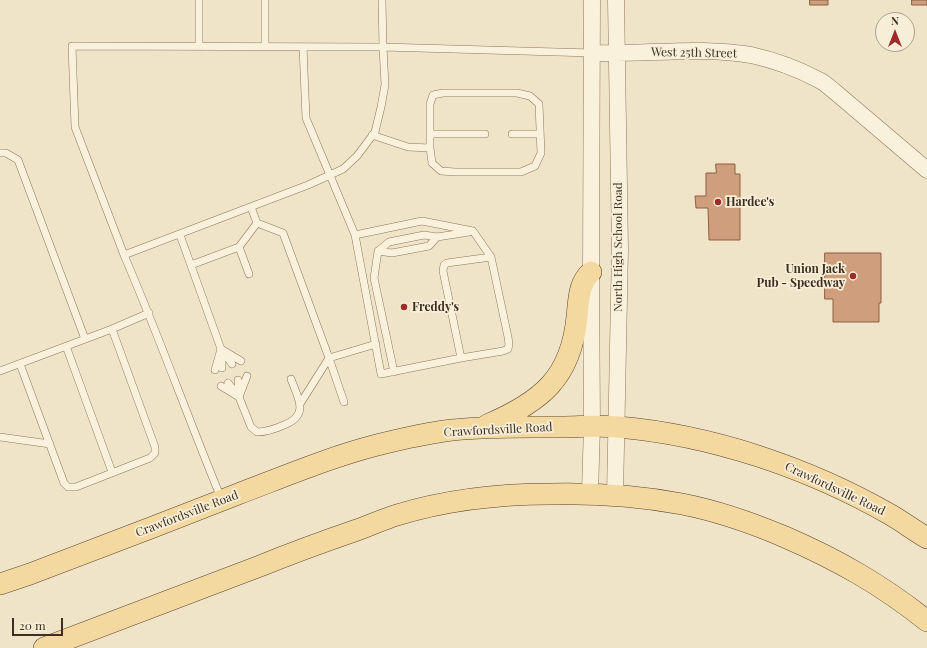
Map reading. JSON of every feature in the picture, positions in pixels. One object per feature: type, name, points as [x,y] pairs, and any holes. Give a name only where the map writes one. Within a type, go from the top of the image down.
[{"type":"main road","points":[[476,429],[527,405],[541,395],[553,382],[563,368],[571,352],[580,288],[585,277],[591,272]]},
{"type":"main road","name":"Crawfordsville Road","points":[[0,584],[317,464],[375,446],[451,430],[592,426],[617,427],[681,436],[712,443],[761,457],[805,472],[860,498],[927,538]]},
{"type":"main road","points":[[44,648],[397,515],[435,506],[518,494],[615,494],[684,504],[739,519],[774,532],[819,552],[874,582],[900,599],[927,621]]},
{"type":"street","points":[[590,493],[592,426],[592,0]]},
{"type":"street","name":"North High School Road","points":[[615,494],[620,249],[616,0]]},
{"type":"street","name":"West 25th Street","points":[[592,53],[616,54],[667,51],[732,53],[769,60],[792,68],[821,81],[927,170]]},
{"type":"lane","points":[[198,46],[199,0]]},
{"type":"lane","points":[[265,0],[265,47]]},
{"type":"lane","points":[[124,255],[308,186],[343,170],[357,156],[375,132],[381,107],[384,85],[382,0]]},
{"type":"lane","points":[[222,500],[198,443],[149,313],[124,255],[75,126],[72,46],[383,47],[592,53]]},
{"type":"lane","points":[[303,47],[306,118],[355,235],[381,374],[502,351],[508,348],[508,337],[491,257],[473,231],[422,221],[355,235]]},
{"type":"lane","points":[[517,92],[530,96],[539,104],[540,134],[541,153],[535,166],[521,172],[441,171],[432,163],[430,148],[430,104],[433,95],[443,93],[517,92]]},
{"type":"lane","points":[[430,134],[485,134]]},
{"type":"lane","points":[[512,134],[540,134]]},
{"type":"lane","points":[[372,136],[408,147],[430,148]]},
{"type":"lane","points":[[0,153],[6,154],[18,160],[85,339]]},
{"type":"lane","points":[[250,207],[257,223],[283,233],[344,402]]},
{"type":"lane","points":[[191,265],[239,247],[257,223]]},
{"type":"lane","points":[[394,372],[374,278],[378,251],[389,242],[424,235],[437,237],[473,231]]},
{"type":"lane","points":[[180,235],[221,349],[232,364]]},
{"type":"lane","points":[[378,251],[392,253],[429,246],[437,237]]},
{"type":"lane","points":[[239,247],[249,274]]},
{"type":"lane","points":[[461,358],[443,271],[444,266],[447,263],[491,257]]},
{"type":"lane","points":[[0,371],[112,329],[149,313]]},
{"type":"lane","points":[[20,364],[64,483],[68,488],[76,487],[150,458],[155,453],[155,447],[112,329]]},
{"type":"lane","points":[[300,404],[329,358],[376,344]]},
{"type":"lane","points":[[66,346],[112,472]]},
{"type":"lane","points":[[221,349],[240,361]]},
{"type":"lane","points":[[219,369],[221,349]]},
{"type":"lane","points":[[239,397],[247,376]]},
{"type":"lane","points":[[228,383],[239,397],[251,427],[257,432],[267,432],[293,422],[300,414],[300,404],[291,379]]},
{"type":"lane","points":[[238,380],[239,397]]},
{"type":"lane","points":[[221,386],[239,397]]},
{"type":"lane","points":[[0,437],[50,444]]},
{"type":"building","points":[[810,0],[828,0],[828,5],[810,5]]},
{"type":"building","points":[[912,0],[927,0],[927,5],[912,5]]},
{"type":"building","name":"Hardee's","points":[[716,164],[735,164],[735,174],[740,174],[740,240],[709,240],[708,208],[696,208],[695,196],[706,196],[706,173],[716,173]]},
{"type":"building","name":"Union Jack Pub - Speedway","points":[[825,253],[881,253],[881,303],[879,303],[879,322],[833,322],[833,299],[825,299]]},
{"type":"place","name":"Hardee's","points":[[718,202]]},
{"type":"place","name":"Union Jack Pub - Speedway","points":[[853,276]]},
{"type":"place","name":"Freddy's","points":[[404,307]]}]
